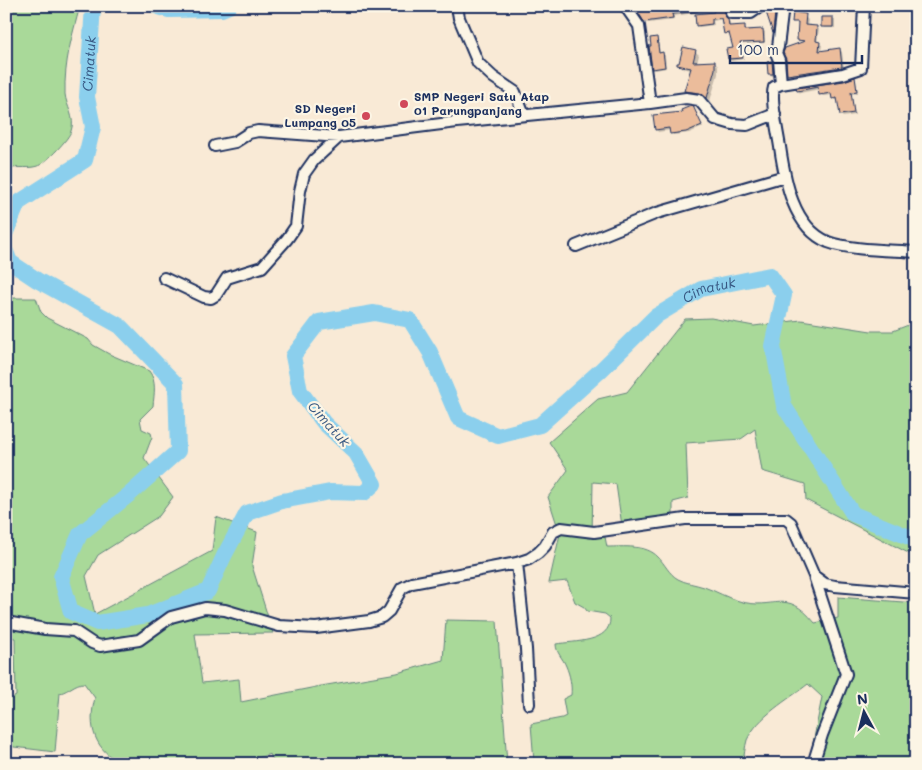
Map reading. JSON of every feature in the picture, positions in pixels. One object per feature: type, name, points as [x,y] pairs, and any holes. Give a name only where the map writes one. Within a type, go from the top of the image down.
[{"type":"street","points":[[457,6],[459,18],[478,63],[493,77],[515,92],[524,116]]},
{"type":"street","points":[[625,6],[639,26],[650,103]]},
{"type":"street","points":[[732,13],[752,13],[761,6]]},
{"type":"street","points":[[781,84],[779,60],[776,53],[783,6]]},
{"type":"street","points":[[864,6],[860,68],[842,74],[781,84],[774,87],[775,114],[784,176],[800,217],[821,238],[846,246],[916,252]]},
{"type":"street","points":[[215,146],[236,142],[249,132],[258,131],[339,137],[686,98],[699,100],[715,119],[732,124],[747,125],[775,114]]},
{"type":"street","points":[[164,278],[204,298],[211,298],[216,295],[227,278],[262,267],[296,226],[304,174],[314,160],[339,137]]},
{"type":"street","points":[[576,246],[657,213],[784,176]]},
{"type":"street","points":[[6,622],[44,629],[74,631],[100,646],[139,640],[171,617],[205,608],[225,610],[278,626],[300,628],[369,622],[389,611],[402,588],[412,583],[517,563],[529,559],[545,546],[553,532],[561,528],[594,532],[685,519],[786,519],[791,523],[814,576],[846,674],[822,735],[814,764]]},
{"type":"street","points":[[517,563],[526,649],[529,704]]},
{"type":"street","points":[[814,576],[825,584],[835,586],[916,593]]},
{"type":"green space","points":[[6,6],[80,6],[69,49],[65,82],[66,99],[72,117],[71,131],[57,150],[40,165],[6,170]]},
{"type":"green space","points":[[6,296],[13,298],[36,298],[41,312],[47,318],[88,339],[93,345],[109,354],[149,371],[152,375],[154,388],[153,406],[140,419],[142,429],[151,433],[152,437],[144,458],[173,497],[159,516],[98,555],[86,576],[95,614],[212,551],[216,517],[257,532],[252,566],[273,633],[195,634],[202,683],[239,679],[241,702],[397,673],[443,660],[446,620],[497,621],[507,764],[275,764],[270,754],[248,761],[248,764],[123,764],[113,759],[95,737],[92,719],[95,698],[84,683],[60,693],[55,752],[6,746],[6,701],[16,696],[15,638],[6,637]]},
{"type":"green space","points":[[711,318],[754,326],[801,320],[871,331],[893,331],[916,322],[916,557],[806,500],[805,484],[762,471],[755,429],[741,439],[686,443],[688,498],[673,502],[673,521],[622,526],[616,484],[593,482],[592,536],[605,537],[607,547],[634,547],[653,553],[675,577],[684,582],[701,586],[735,600],[751,604],[787,603],[805,612],[815,623],[838,618],[838,597],[916,603],[916,764],[809,764],[822,697],[808,684],[758,723],[747,740],[743,764],[520,764],[534,762],[531,724],[566,716],[563,699],[571,695],[571,684],[565,663],[557,650],[556,644],[581,641],[598,636],[605,632],[609,626],[610,618],[605,614],[587,611],[575,602],[567,581],[549,583],[560,534],[548,497],[568,470],[549,442],[598,399],[627,392],[685,319]]},
{"type":"building","points":[[649,6],[698,6],[698,11],[672,14],[673,18],[644,22],[637,8]]},
{"type":"building","points":[[713,6],[730,6],[725,9],[724,13],[728,19],[729,26],[745,25],[745,30],[763,29],[764,42],[740,43],[743,58],[728,59],[726,49],[733,48],[729,33],[724,34],[721,18],[712,19],[712,24],[696,26],[695,14],[714,12]]},
{"type":"building","points":[[766,12],[775,12],[773,33]]},
{"type":"building","points":[[793,12],[806,14],[805,25],[817,26],[816,41],[820,42],[819,51],[840,48],[842,67],[787,75],[786,59],[783,53],[785,48],[805,41],[797,40],[798,22],[792,22]]},
{"type":"building","points":[[821,17],[833,17],[833,27],[821,27]]},
{"type":"building","points":[[657,37],[659,53],[663,52],[665,67],[652,69],[649,46],[651,46],[650,38]]},
{"type":"building","points":[[683,47],[696,50],[693,62],[715,61],[715,69],[707,98],[700,93],[684,91],[691,68],[677,65]]},
{"type":"building","points":[[772,61],[773,74],[768,74],[767,62]]},
{"type":"building","points":[[855,77],[857,91],[851,92],[854,113],[840,115],[837,98],[832,99],[831,93],[819,95],[818,87],[797,91],[796,88],[844,81]]},
{"type":"building","points":[[693,106],[702,125],[686,132],[670,134],[669,128],[655,130],[653,115],[682,112],[681,110]]},
{"type":"waterway","name":"Cimatuk","points":[[6,232],[18,203],[85,160],[93,127],[87,97],[93,6]]},
{"type":"waterway","name":"Cimatuk","points":[[156,6],[169,10],[222,9],[229,6]]},
{"type":"waterway","name":"Cimatuk","points":[[6,252],[10,262],[37,280],[120,326],[176,384],[178,451],[131,493],[80,534],[61,577],[71,612],[97,623],[148,615],[208,591],[247,513],[282,501],[330,492],[364,493],[374,484],[356,453],[324,423],[300,391],[293,356],[319,322],[374,313],[410,320],[430,352],[458,418],[498,436],[540,425],[601,370],[656,316],[701,289],[770,275],[784,295],[773,346],[784,406],[853,514],[916,540]]},
{"type":"place","name":"SMP Negeri Satu Atap 01 Parungpanjang","points":[[404,104]]},
{"type":"place","name":"SD Negeri Lumpang 05","points":[[366,116]]}]
